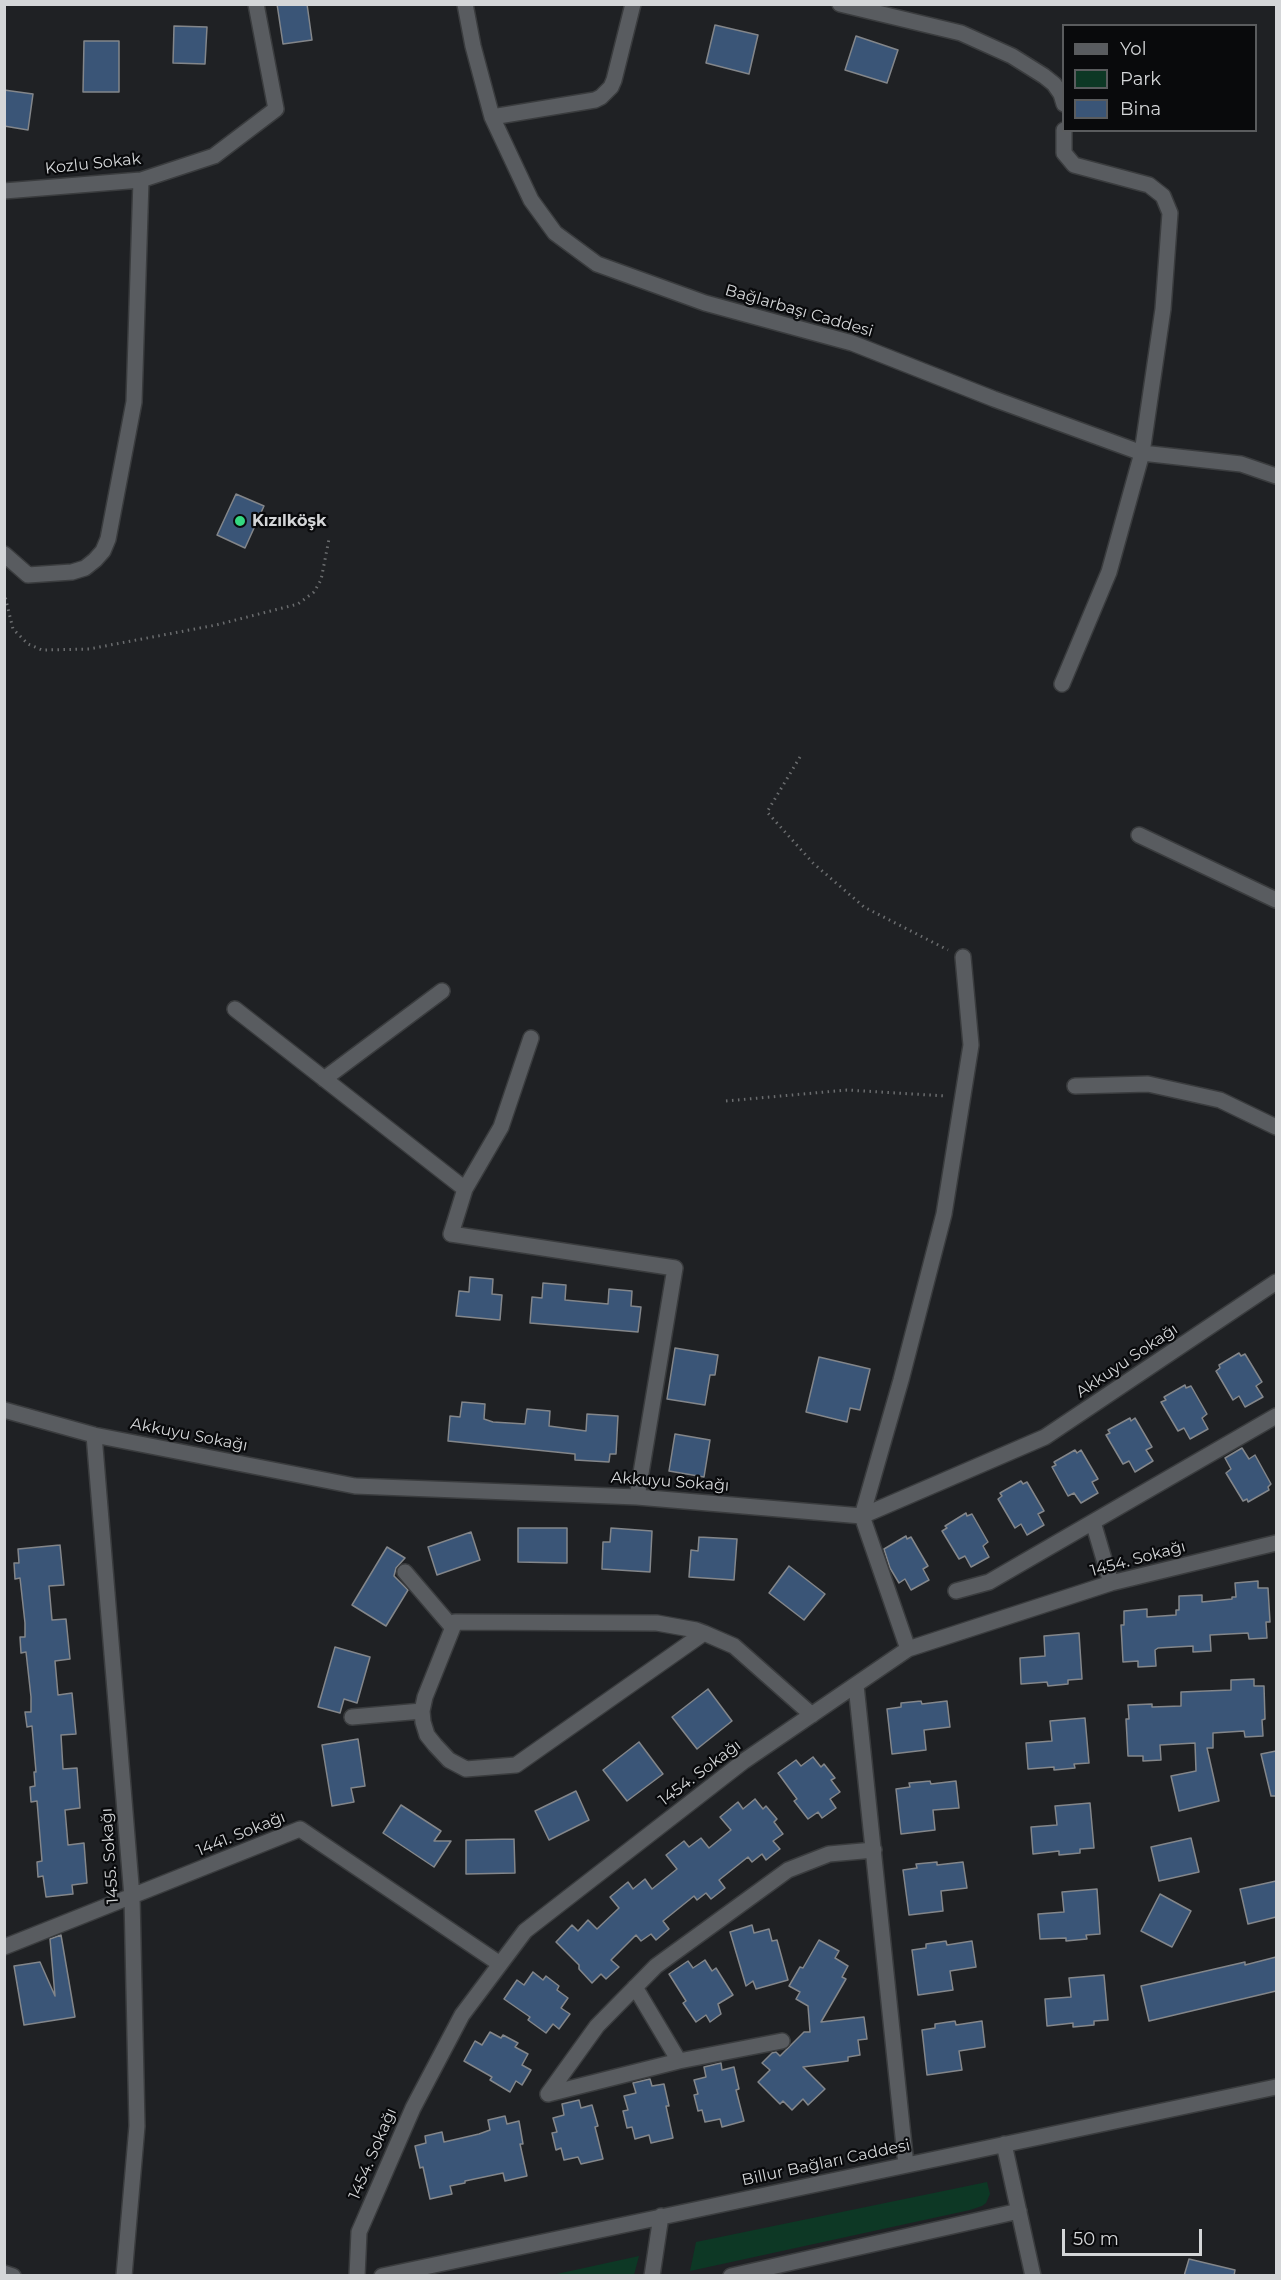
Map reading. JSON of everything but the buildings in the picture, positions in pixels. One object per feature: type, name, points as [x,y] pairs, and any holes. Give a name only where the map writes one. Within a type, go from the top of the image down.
[{"type":"street","name":"Kozlu Sokak","points":[[4,191],[141,180],[214,156],[276,109],[256,4]]},
{"type":"street","name":"Bağlarbaşı Caddesi","points":[[465,4],[473,46],[492,117],[531,200],[555,233],[597,264],[705,303],[852,343],[994,399],[1142,453],[1241,464],[1276,476]]},
{"type":"street","points":[[492,117],[595,100],[601,97],[611,87],[614,80],[633,4]]},
{"type":"street","points":[[840,4],[961,33],[1011,56],[1044,76],[1054,84],[1062,97]]},
{"type":"street","points":[[1062,684],[1109,572],[1142,453],[1163,309],[1170,213],[1168,204],[1157,190],[1149,185],[1074,165],[1064,153],[1064,132]]},
{"type":"street","points":[[4,554],[28,574],[72,572],[85,568],[104,551],[134,402],[141,180]]},
{"type":"street","points":[[1139,835],[1276,900]]},
{"type":"street","points":[[908,1649],[862,1516],[902,1380],[944,1214],[971,1045],[963,957]]},
{"type":"street","points":[[324,1078],[442,991]]},
{"type":"street","points":[[235,1009],[465,1189]]},
{"type":"street","points":[[531,1038],[501,1127],[465,1189],[451,1234],[675,1268],[637,1497]]},
{"type":"street","points":[[1075,1086],[1148,1084],[1220,1100],[1276,1128]]},
{"type":"street","name":"Akkuyu Sokağı","points":[[4,1410],[94,1435],[355,1486],[637,1497],[862,1516],[1045,1437],[1276,1282]]},
{"type":"street","points":[[956,1592],[989,1582],[1276,1416]]},
{"type":"street","name":"1455. Sokağı","points":[[94,1435],[132,1897],[137,2126],[124,2276]]},
{"type":"street","points":[[1093,1522],[1111,1583]]},
{"type":"street","name":"1454. Sokağı","points":[[357,2276],[359,2232],[413,2108],[462,2015],[525,1931],[744,1761],[908,1649],[1111,1583],[1276,1543]]},
{"type":"street","points":[[405,1572],[453,1627]]},
{"type":"street","points":[[704,1633],[516,1765],[466,1769],[449,1760],[427,1735],[422,1711],[425,1697],[455,1622],[657,1623],[704,1633],[734,1646],[812,1715]]},
{"type":"street","points":[[856,1685],[906,2165]]},
{"type":"street","points":[[352,1717],[422,1711]]},
{"type":"street","name":"1441. Sokağı","points":[[4,1947],[300,1829],[500,1964]]},
{"type":"street","points":[[782,2041],[679,2061],[548,2094],[597,2026],[656,1966],[788,1870],[829,1854],[874,1850]]},
{"type":"street","points":[[635,1987],[679,2061]]},
{"type":"street","name":"Billur Bağları Caddesi","points":[[382,2276],[1276,2087]]},
{"type":"street","points":[[1004,2144],[1033,2276]]},
{"type":"street","points":[[731,2276],[1019,2211]]},
{"type":"street","points":[[652,2276],[661,2216]]},
{"type":"street","points":[[4,2273],[13,2276]]},
{"type":"path","points":[[4,592],[13,628],[28,644],[42,650],[89,649],[216,625],[298,604],[307,599],[318,586],[329,539]]},
{"type":"path","points":[[800,757],[767,812],[813,863],[864,907],[963,957]]},
{"type":"path","points":[[726,1101],[847,1090],[963,1098]]},
{"type":"green space","points":[[987,2182],[990,2194],[986,2203],[970,2210],[690,2271],[696,2242]]},
{"type":"green space","points":[[639,2256],[634,2275],[552,2275]]},
{"type":"place","name":"Kızılköşk","points":[[240,521]]}]
